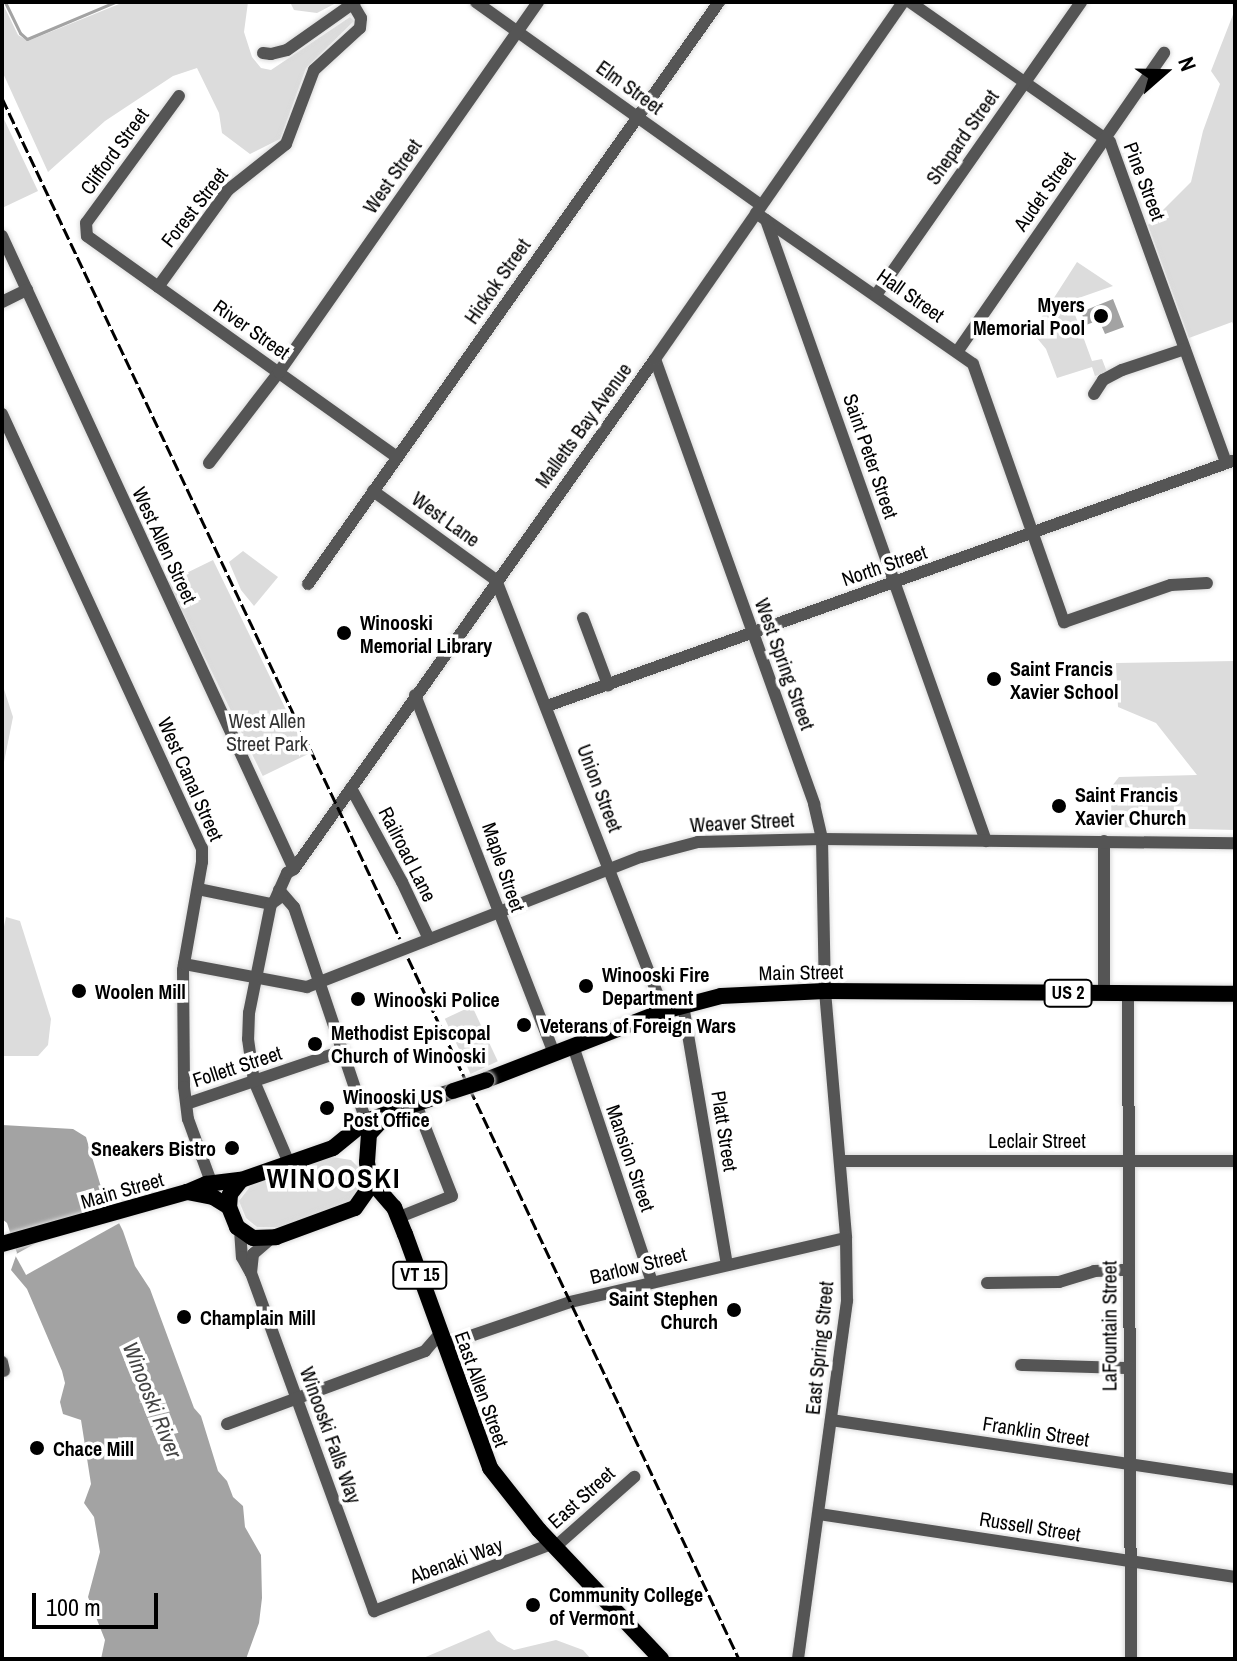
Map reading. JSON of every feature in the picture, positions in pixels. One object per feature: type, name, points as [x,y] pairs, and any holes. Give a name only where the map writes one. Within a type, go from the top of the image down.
[{"type":"main road","name":"Main Street","points":[[2,1244],[187,1192],[211,1182],[241,1180],[287,1159],[333,1148],[350,1138],[366,1121],[486,1080],[664,1011],[721,996],[825,991],[1235,994]]},
{"type":"main road","points":[[355,1208],[366,1195],[371,1181],[367,1162],[370,1131],[389,1115]]},
{"type":"main road","points":[[333,1148],[354,1151],[367,1162]]},
{"type":"main road","points":[[241,1180],[230,1194],[229,1207],[240,1230],[253,1238],[270,1239],[355,1208],[378,1206],[397,1218]]},
{"type":"main road","name":"East Allen Street","points":[[371,1181],[394,1207],[487,1464],[510,1497],[661,1659]]},
{"type":"main road","name":"Main Street","points":[[187,1192],[213,1197],[229,1207]]},
{"type":"street","name":"Elm Street","points":[[476,2],[637,117],[761,213]]},
{"type":"street","name":"West Street","points":[[209,463],[279,372],[538,2]]},
{"type":"street","name":"Hickok Street","points":[[308,584],[719,2]]},
{"type":"street","name":"Malletts Bay Avenue","points":[[287,1159],[254,1081],[248,1031],[256,978],[277,897],[496,580],[761,213],[903,2]]},
{"type":"street","name":"Pine Street","points":[[910,2],[1106,137],[1115,152],[1185,349],[1231,462]]},
{"type":"street","name":"Shepard Street","points":[[876,295],[1081,2]]},
{"type":"street","points":[[263,53],[287,50],[354,3]]},
{"type":"street","name":"Forest Street","points":[[158,287],[228,190],[286,144],[303,91],[314,70],[360,28],[361,18],[354,3]]},
{"type":"street","name":"Audet Street","points":[[957,352],[1164,53]]},
{"type":"street","name":"Clifford Street","points":[[84,232],[86,223],[179,96]]},
{"type":"street","name":"Hall Street","points":[[761,213],[975,367],[1064,622],[1171,585],[1207,583]]},
{"type":"street","name":"Saint Peter Street","points":[[761,213],[986,841]]},
{"type":"street","name":"River Street","points":[[84,232],[397,457]]},
{"type":"street","name":"West Allen Street","points":[[2,236],[294,869]]},
{"type":"street","points":[[2,302],[27,290]]},
{"type":"street","points":[[1094,394],[1103,380],[1122,370],[1185,349]]},
{"type":"street","name":"West Spring Street","points":[[655,359],[814,804],[822,839],[825,991]]},
{"type":"street","name":"West Canal Street","points":[[2,414],[200,842],[203,857],[184,964],[184,1087],[189,1103],[188,1119],[211,1182]]},
{"type":"street","name":"North Street","points":[[547,706],[1231,462]]},
{"type":"street","name":"West Lane","points":[[373,491],[496,580]]},
{"type":"street","name":"Union Street","points":[[496,580],[664,1011]]},
{"type":"street","points":[[583,618],[608,685]]},
{"type":"street","name":"Maple Street","points":[[415,695],[554,1053]]},
{"type":"street","name":"Railroad Lane","points":[[351,788],[429,939]]},
{"type":"street","name":"Weaver Street","points":[[184,964],[307,987],[609,869],[669,848],[698,842],[822,839],[1235,843]]},
{"type":"street","points":[[1104,841],[1104,993]]},
{"type":"street","points":[[198,889],[277,897],[294,907],[366,1121]]},
{"type":"street","name":"East Spring Street","points":[[798,1659],[847,1301],[846,1238],[825,991]]},
{"type":"street","name":"LaFountain Street","points":[[1128,994],[1130,1659]]},
{"type":"street","name":"Platt Street","points":[[683,1005],[727,1264]]},
{"type":"street","name":"Mansion Street","points":[[573,1046],[652,1282]]},
{"type":"street","name":"Follett Street","points":[[189,1103],[343,1051]]},
{"type":"street","points":[[397,1218],[452,1196],[416,1104]]},
{"type":"street","name":"Leclair Street","points":[[840,1161],[1235,1161]]},
{"type":"street","name":"Winooski Falls Way","points":[[240,1230],[240,1253],[251,1273],[374,1611]]},
{"type":"street","name":"Barlow Street","points":[[442,1339],[652,1282],[846,1238]]},
{"type":"street","points":[[251,1273],[253,1254],[270,1239]]},
{"type":"street","points":[[987,1283],[1059,1282],[1094,1271],[1129,1270]]},
{"type":"street","points":[[227,1424],[425,1351],[442,1339]]},
{"type":"street","points":[[425,1351],[451,1363]]},
{"type":"street","points":[[1021,1365],[1128,1368]]},
{"type":"street","name":"Franklin Street","points":[[831,1420],[1235,1480]]},
{"type":"street","name":"East Street","points":[[553,1545],[634,1477]]},
{"type":"street","name":"Russell Street","points":[[819,1514],[1235,1577]]},
{"type":"street","name":"Abenaki Way","points":[[374,1611],[553,1545]]},
{"type":"street","points":[[1116,1659],[1130,1659]]},
{"type":"green space","points":[[2,2],[18,35],[28,41],[124,2],[248,2],[244,32],[252,57],[261,68],[271,70],[350,17],[354,21],[306,68],[280,139],[250,154],[222,133],[219,113],[197,68],[173,76],[105,121],[48,172],[2,71]]},
{"type":"green space","points":[[290,2],[338,2],[317,13],[294,10]]},
{"type":"green space","points":[[1232,2],[1235,2],[1235,328],[1232,322],[1189,338],[1148,225],[1191,182],[1203,131],[1220,84],[1211,71],[1234,12]]},
{"type":"green space","points":[[2,115],[38,191],[2,208]]},
{"type":"green space","points":[[1077,262],[1113,286],[1070,301],[1092,361],[1102,359],[1107,372],[1095,376],[1092,367],[1057,378],[1046,349],[1032,332]]},
{"type":"green space","points":[[243,551],[278,577],[254,606],[241,590],[229,562]]},
{"type":"green space","name":"West Allen Street Park","points":[[213,560],[308,754],[263,776],[168,582]]},
{"type":"green space","points":[[1235,661],[1235,830],[1110,827],[1112,786],[1119,777],[1197,775],[1156,723],[1118,707],[1116,663]]},
{"type":"green space","points":[[2,683],[13,717],[2,772]]},
{"type":"green space","points":[[6,917],[20,921],[51,1019],[48,1045],[38,1056],[2,1056],[2,936]]},
{"type":"green space","points":[[472,1006],[498,1061],[471,1074],[445,1019]]},
{"type":"green space","points":[[332,1157],[351,1160],[359,1168],[361,1188],[355,1200],[283,1227],[257,1227],[246,1218],[239,1201],[252,1184]]},
{"type":"green space","points":[[489,1630],[497,1641],[514,1650],[556,1640],[583,1650],[591,1659],[421,1659]]},
{"type":"water","name":"Myers Memorial Pool","points":[[1113,299],[1124,327],[1105,334],[1099,320],[1086,325],[1081,312]]},
{"type":"water","name":"Winooski River","points":[[2,1125],[73,1129],[86,1137],[101,1187],[123,1231],[135,1266],[150,1289],[194,1408],[201,1416],[218,1471],[227,1481],[233,1497],[243,1506],[245,1527],[261,1555],[259,1623],[246,1659],[101,1659],[105,1640],[88,1597],[100,1552],[94,1517],[84,1503],[91,1484],[81,1420],[63,1414],[60,1402],[65,1383],[62,1371],[27,1289],[11,1270],[17,1253],[7,1223],[2,1219]]},
{"type":"pier","points":[[112,1201],[123,1221],[26,1275],[15,1255]]},
{"type":"waterway","points":[[5,2],[20,33],[27,39],[115,2]]},
{"type":"railway","points":[[2,98],[400,939]]},
{"type":"railway","points":[[408,958],[739,1659]]},
{"type":"place","name":"Myers Memorial Pool","points":[[1101,316]]},
{"type":"place","name":"Winooski Memorial Library","points":[[344,633]]},
{"type":"place","name":"Saint Francis Xavier School","points":[[994,679]]},
{"type":"place","name":"Saint Francis Xavier Church","points":[[1059,806]]},
{"type":"place","name":"Winooski Fire Department","points":[[586,986]]},
{"type":"place","name":"Woolen Mill","points":[[79,991]]},
{"type":"place","name":"Winooski Police","points":[[358,999]]},
{"type":"place","name":"Veterans of Foreign Wars","points":[[524,1025]]},
{"type":"place","name":"Methodist Episcopal Church of Winooski","points":[[315,1044]]},
{"type":"place","name":"Winooski US Post Office","points":[[327,1108]]},
{"type":"place","name":"Sneakers Bistro","points":[[232,1148]]},
{"type":"place","name":"Saint Stephen Church","points":[[734,1310]]},
{"type":"place","name":"Champlain Mill","points":[[184,1317]]},
{"type":"place","name":"Chace Mill","points":[[37,1448]]},
{"type":"place","name":"Community College of Vermont","points":[[533,1605]]},
{"type":"district","name":"WINOOSKI","points":[[334,1178]]}]
